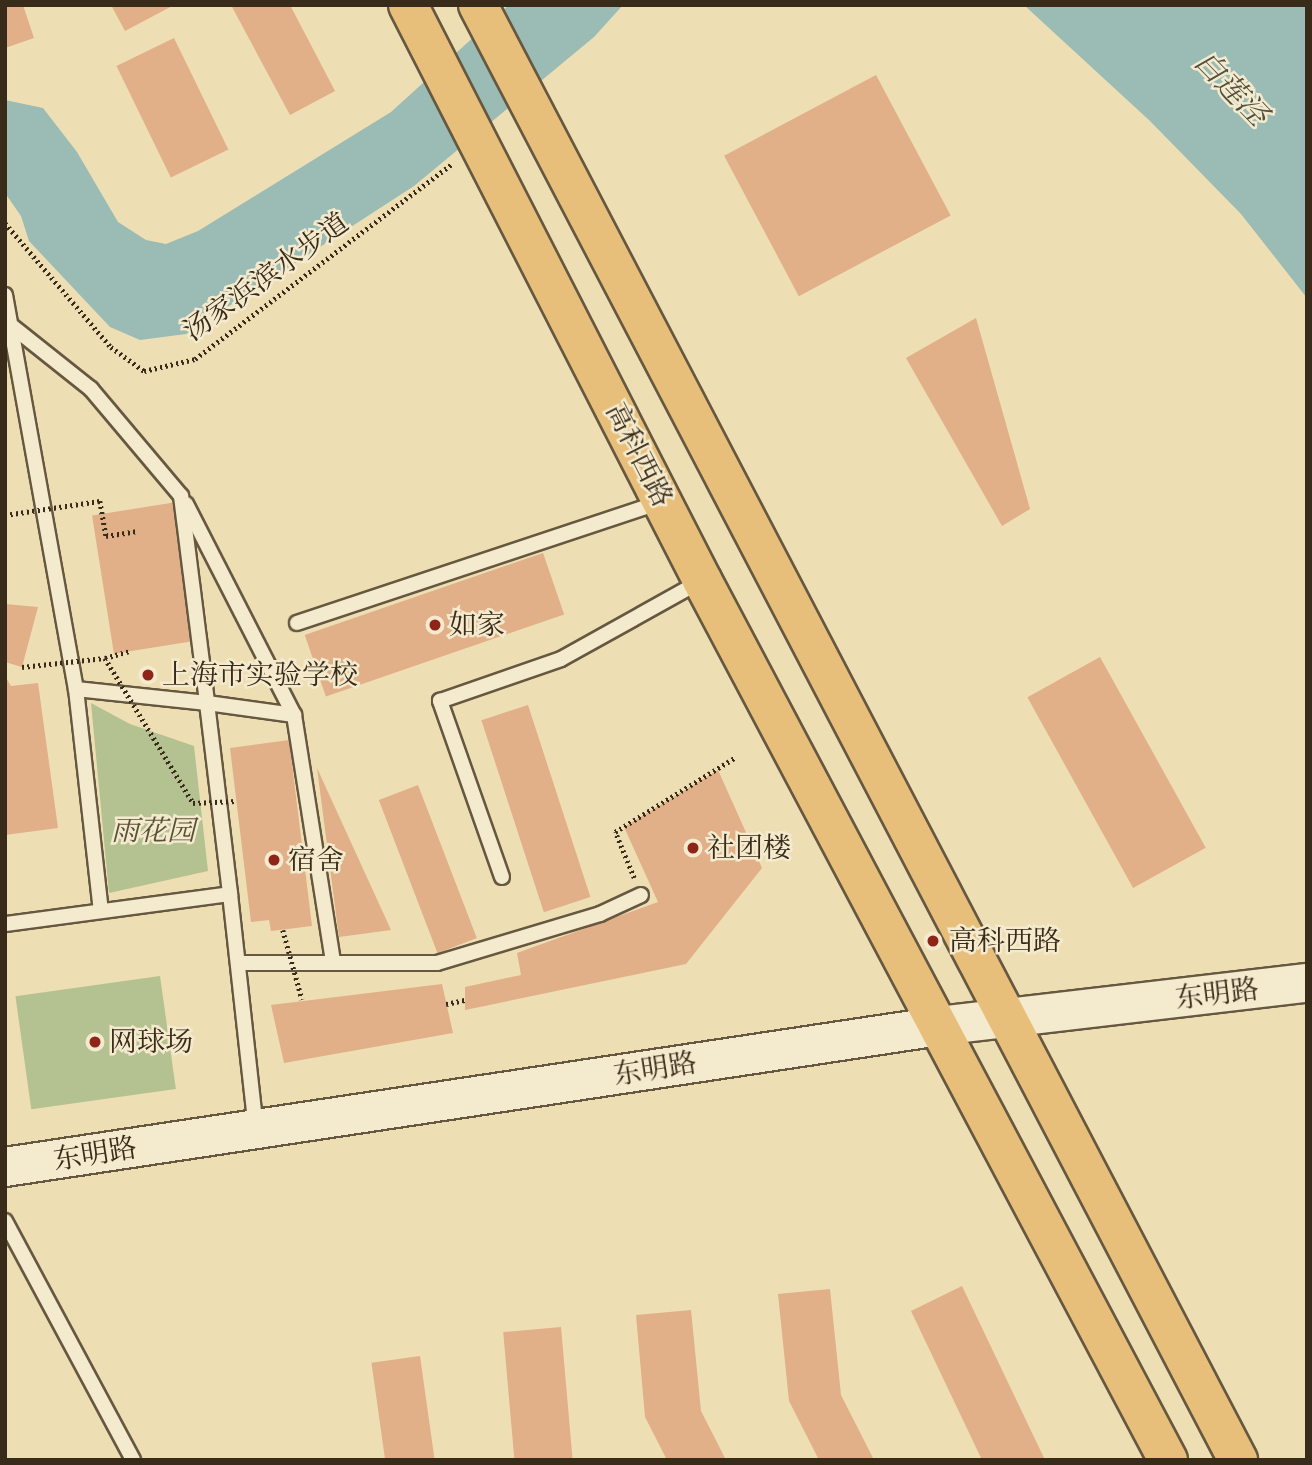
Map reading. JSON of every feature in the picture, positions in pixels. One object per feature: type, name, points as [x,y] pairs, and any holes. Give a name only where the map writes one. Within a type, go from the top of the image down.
[{"type":"main road","name":"高科西路","points":[[408,5],[431,45],[475,157],[662,501],[1168,1460]]},
{"type":"main road","points":[[478,6],[540,119],[1011,1018],[1238,1460]]},
{"type":"main road","name":"东明路","points":[[5,1167],[939,1026],[1301,984]]},
{"type":"lane","points":[[5,295],[13,327],[76,689],[101,911]]},
{"type":"lane","points":[[13,327],[91,389],[181,496],[294,715],[333,962]]},
{"type":"lane","points":[[181,496],[256,1129]]},
{"type":"lane","points":[[297,623],[662,501]]},
{"type":"lane","points":[[502,877],[440,701],[561,659],[702,580]]},
{"type":"lane","points":[[76,689],[294,715]]},
{"type":"lane","points":[[5,925],[230,894]]},
{"type":"lane","points":[[238,962],[437,963],[600,914],[641,895]]},
{"type":"lane","points":[[5,1221],[133,1460]]},
{"type":"path","name":"汤家浜滨水步道","points":[[5,223],[111,348],[144,371],[195,359],[475,157]]},
{"type":"path","points":[[5,515],[100,501],[106,536],[138,531]]},
{"type":"path","points":[[22,667],[105,659],[130,651]]},
{"type":"path","points":[[105,659],[192,803],[236,801]]},
{"type":"path","points":[[641,895],[615,832],[736,757]]},
{"type":"path","points":[[283,930],[302,999]]},
{"type":"path","points":[[446,1004],[465,1000]]},
{"type":"green space","name":"雨花园","points":[[91,703],[130,724],[194,746],[208,871],[109,893]]},
{"type":"green space","name":"网球场","points":[[160,976],[176,1089],[31,1109],[15,996]]},
{"type":"water","points":[[509,5],[623,5],[594,37],[414,186],[186,334],[140,340],[110,327],[29,241],[21,216],[5,193],[5,100],[43,108],[77,152],[118,222],[146,240],[166,244],[198,231],[391,112]]},
{"type":"water","name":"白莲泾","points":[[1024,5],[1307,5],[1307,298],[1241,214],[1150,121]]},
{"type":"building","points":[[5,5],[23,5],[34,38],[5,48]]},
{"type":"building","points":[[111,5],[174,5],[125,31]]},
{"type":"building","points":[[231,5],[290,5],[335,91],[290,115]]},
{"type":"building","points":[[174,38],[228,149],[171,178],[116,66]]},
{"type":"building","points":[[876,75],[951,215],[799,296],[724,156]]},
{"type":"building","points":[[976,318],[1030,509],[1002,526],[906,358]]},
{"type":"building","points":[[177,502],[199,640],[114,654],[92,515]]},
{"type":"building","name":"如家","points":[[543,553],[564,614],[326,697],[305,635]]},
{"type":"building","points":[[5,604],[38,607],[22,667],[5,662]]},
{"type":"building","points":[[1100,657],[1206,848],[1133,888],[1027,697]]},
{"type":"building","points":[[5,676],[11,686],[38,683],[58,828],[5,835]]},
{"type":"building","points":[[528,705],[590,897],[544,912],[481,720]]},
{"type":"building","name":"宿舍","points":[[289,740],[312,926],[271,931],[269,920],[251,922],[230,748]]},
{"type":"building","points":[[317,768],[391,930],[339,937]]},
{"type":"building","points":[[718,770],[762,868],[686,964],[465,1010],[465,987],[521,975],[517,953],[658,902],[624,827]]},
{"type":"building","points":[[418,785],[477,938],[438,953],[379,800]]},
{"type":"building","points":[[442,984],[453,1033],[284,1063],[271,1005]]},
{"type":"building","points":[[962,1286],[1045,1460],[982,1460],[911,1311]]},
{"type":"building","points":[[830,1289],[841,1395],[874,1460],[819,1460],[789,1401],[778,1294]]},
{"type":"building","points":[[691,1310],[701,1411],[726,1460],[667,1460],[645,1417],[636,1315]]},
{"type":"building","points":[[561,1327],[573,1460],[514,1460],[503,1332]]},
{"type":"building","points":[[420,1356],[435,1460],[385,1460],[371,1363]]},
{"type":"place","name":"如家","points":[[435,625]]},
{"type":"place","name":"上海市实验学校","points":[[148,675]]},
{"type":"place","name":"社团楼","points":[[693,848]]},
{"type":"place","name":"宿舍","points":[[274,860]]},
{"type":"place","name":"高科西路","points":[[933,941]]},
{"type":"place","name":"网球场","points":[[95,1042]]}]
